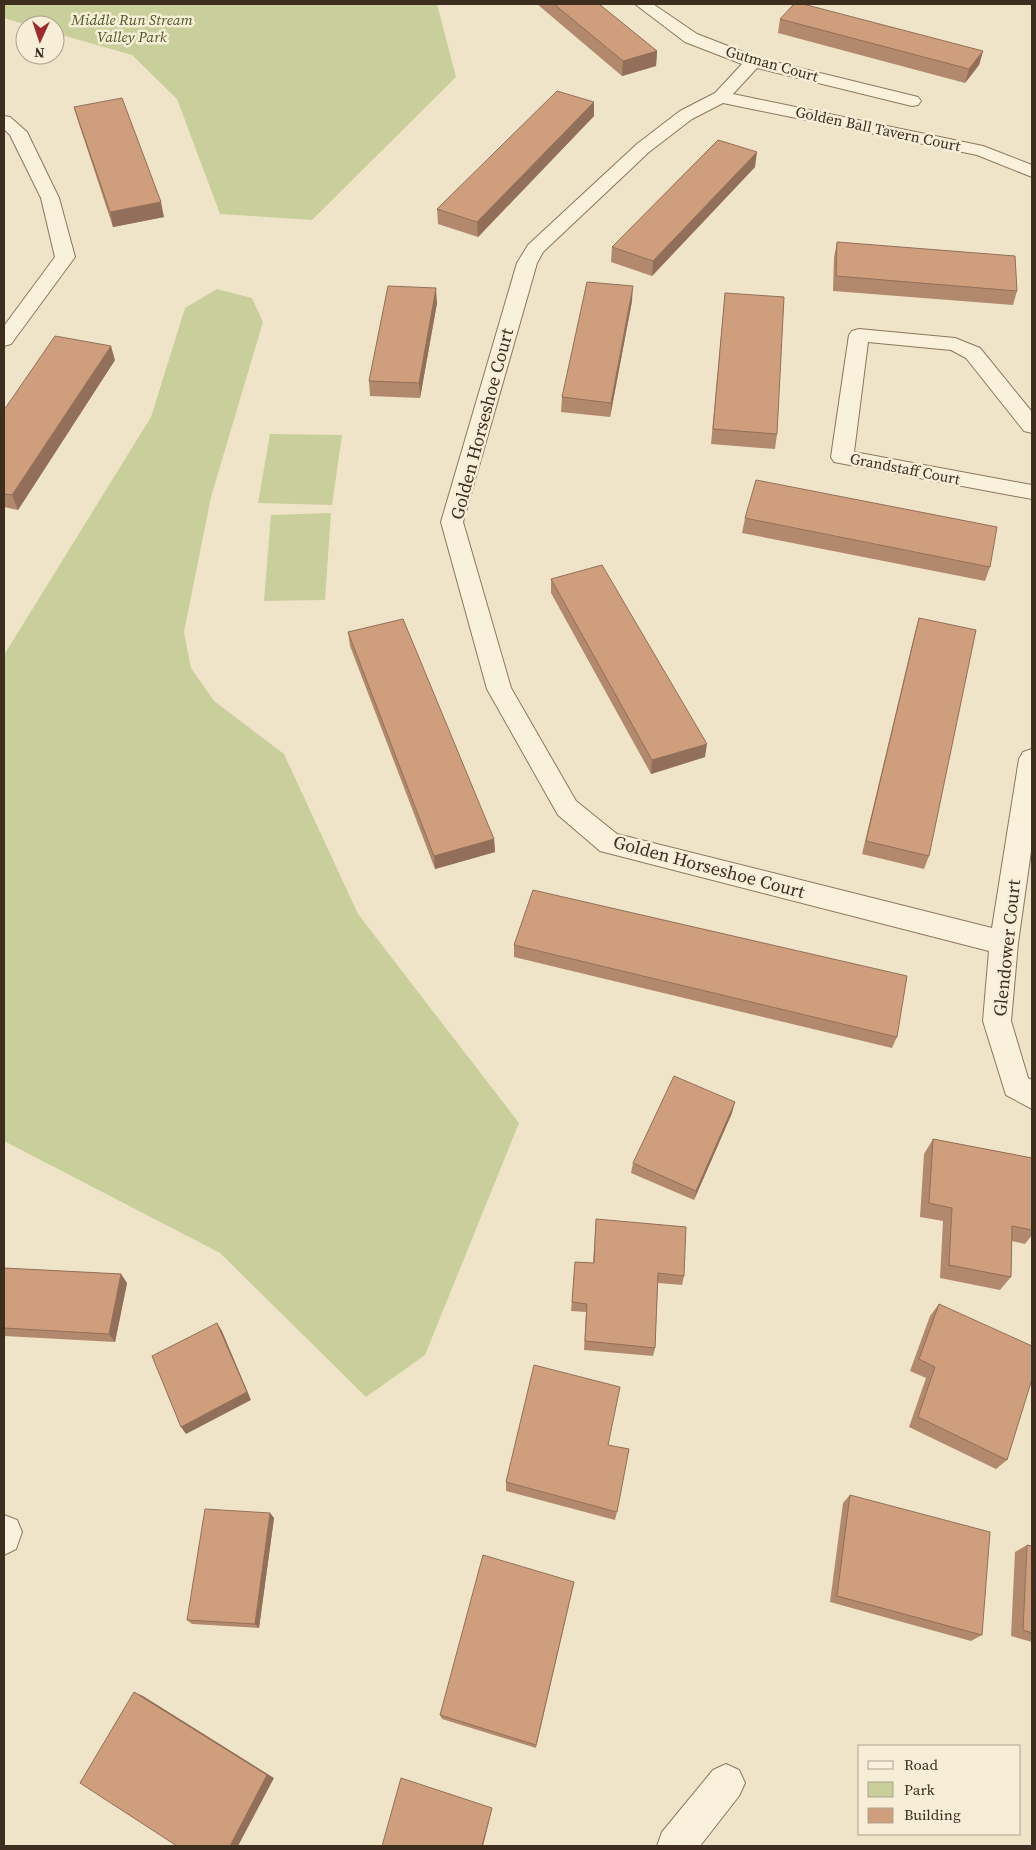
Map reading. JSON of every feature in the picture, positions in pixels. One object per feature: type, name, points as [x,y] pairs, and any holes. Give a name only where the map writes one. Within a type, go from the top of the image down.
[{"type":"street","name":"Gutman Court","points":[[643,4],[691,38],[753,62],[912,101]]},
{"type":"street","points":[[721,97],[753,62]]},
{"type":"street","name":"Golden Ball Tavern Court","points":[[721,97],[983,151],[1032,172]]},
{"type":"street","name":"Golden Horseshoe Court","points":[[721,97],[686,115],[643,148],[535,249],[528,263],[452,522],[499,689],[567,808],[609,843],[1004,943]]},
{"type":"street","points":[[4,121],[18,132],[50,198],[65,257],[4,340]]},
{"type":"street","name":"Grandstaff Court","points":[[1032,426],[973,354],[955,344],[859,335],[842,457],[1032,492]]},
{"type":"street","name":"Glendower Court","points":[[1032,759],[1004,943],[997,1021],[1016,1086],[1032,1096]]},
{"type":"street","points":[[676,1846],[726,1783]]},
{"type":"green space","name":"Middle Run Stream Valley Park","points":[[4,4],[437,4],[456,77],[312,220],[220,214],[177,99],[132,55],[65,36],[65,15],[15,15],[15,21],[4,18]]},
{"type":"green space","points":[[217,289],[252,298],[263,322],[211,497],[184,632],[191,668],[214,701],[284,754],[358,914],[519,1123],[425,1355],[366,1397],[220,1253],[4,1141],[4,655],[151,417],[185,308]]},
{"type":"green space","points":[[270,434],[342,435],[332,505],[258,503]]},
{"type":"green space","points":[[331,513],[325,600],[264,601],[271,515]]},
{"type":"building","points":[[554,4],[599,4],[657,51],[623,61]]},
{"type":"building","points":[[794,4],[803,4],[983,51],[969,69],[780,19]]},
{"type":"building","points":[[557,91],[594,102],[477,222],[437,209]]},
{"type":"building","points":[[122,98],[161,202],[110,212],[74,107]]},
{"type":"building","points":[[718,140],[757,152],[653,261],[612,247]]},
{"type":"building","points":[[837,242],[1015,256],[1017,291],[836,276]]},
{"type":"building","points":[[587,282],[633,286],[611,403],[562,397]]},
{"type":"building","points":[[388,286],[436,288],[419,383],[369,381]]},
{"type":"building","points":[[725,293],[784,297],[777,434],[713,429]]},
{"type":"building","points":[[55,336],[111,346],[12,495],[4,494],[4,410]]},
{"type":"building","points":[[756,480],[997,527],[990,567],[745,518]]},
{"type":"building","points":[[602,565],[707,744],[652,760],[551,579]]},
{"type":"building","points":[[919,618],[976,630],[929,856],[866,841]]},
{"type":"building","points":[[403,619],[494,839],[434,856],[348,632]]},
{"type":"building","points":[[533,890],[907,976],[897,1037],[514,945]]},
{"type":"building","points":[[674,1076],[735,1102],[696,1191],[633,1163]]},
{"type":"building","points":[[933,1139],[1032,1158],[1032,1230],[1012,1226],[1011,1277],[949,1265],[952,1208],[929,1203]]},
{"type":"building","points":[[596,1219],[686,1227],[684,1276],[658,1273],[655,1348],[585,1341],[587,1304],[572,1302],[575,1262],[594,1263]]},
{"type":"building","points":[[4,1268],[121,1274],[109,1334],[4,1328]]},
{"type":"building","points":[[939,1304],[1032,1346],[1032,1379],[1007,1460],[918,1417],[935,1367],[919,1359]]},
{"type":"building","points":[[217,1323],[247,1392],[181,1427],[152,1356]]},
{"type":"building","points":[[534,1365],[620,1387],[608,1445],[629,1449],[617,1512],[506,1482]]},
{"type":"building","points":[[850,1495],[990,1532],[982,1635],[837,1596]]},
{"type":"building","points":[[205,1509],[270,1513],[255,1624],[187,1620]]},
{"type":"building","points":[[1027,1545],[1032,1546],[1032,1633],[1023,1630]]},
{"type":"building","points":[[483,1555],[574,1582],[536,1745],[440,1715]]},
{"type":"building","points":[[134,1692],[267,1775],[230,1846],[177,1846],[80,1783]]},
{"type":"building","points":[[401,1778],[492,1808],[482,1846],[382,1846]]}]
